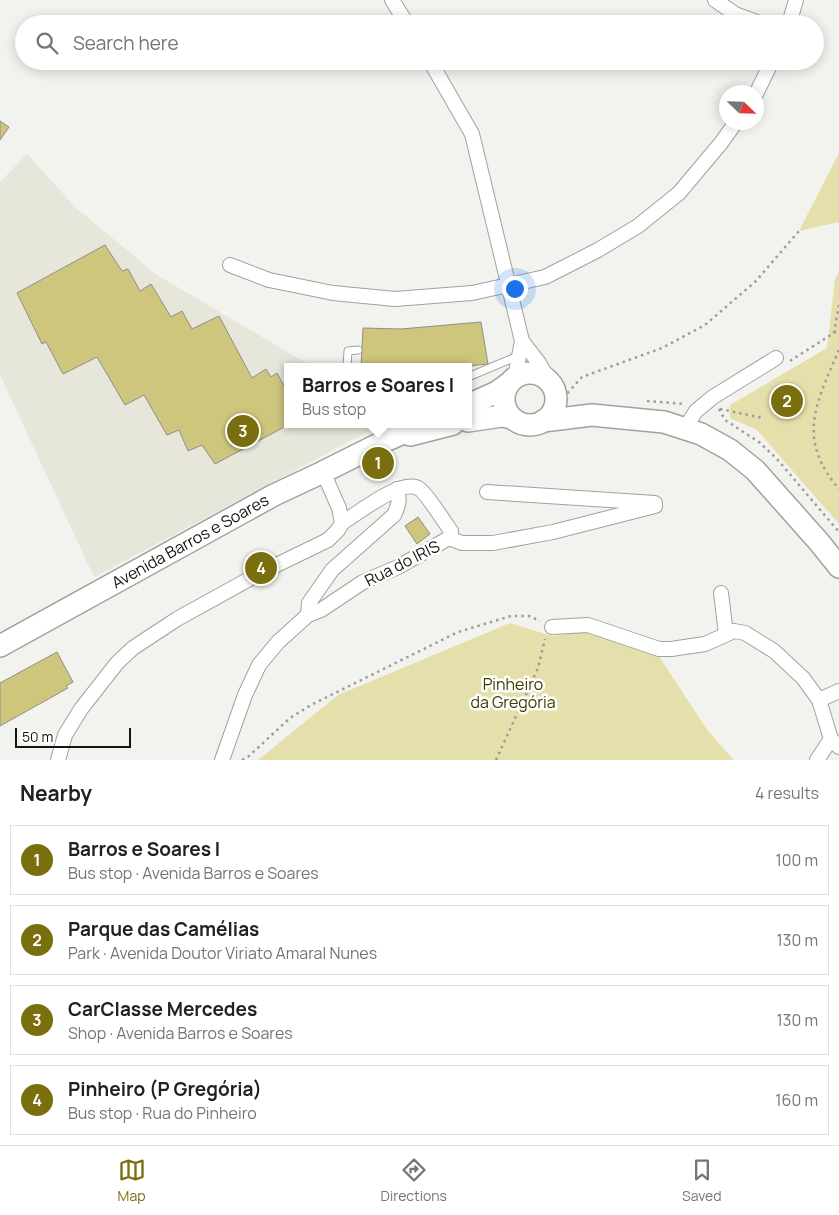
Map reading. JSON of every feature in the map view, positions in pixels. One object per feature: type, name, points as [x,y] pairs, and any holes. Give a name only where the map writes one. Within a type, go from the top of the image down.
[{"type":"main road","points":[[472,403],[497,392],[526,373],[538,373],[569,404],[592,415]]},
{"type":"main road","points":[[512,381],[505,393],[504,402],[512,418]]},
{"type":"main road","points":[[543,421],[550,416],[554,409],[556,400],[555,390]]},
{"type":"main road","points":[[472,420],[502,416],[512,418],[527,425],[543,421],[592,415],[664,422],[702,434],[730,450],[755,470],[820,542],[839,568]]},
{"type":"main road","name":"Avenida Barros e Soares","points":[[0,646],[274,495],[414,428]]},
{"type":"main road","name":"Avenida Barros e Soares","points":[[383,442],[437,428]]},
{"type":"street","points":[[392,0],[401,15]]},
{"type":"street","points":[[716,0],[738,15]]},
{"type":"street","points":[[792,15],[796,0]]},
{"type":"street","points":[[435,70],[472,134],[507,285],[522,340],[539,363],[555,390]]},
{"type":"street","points":[[760,85],[768,70]]},
{"type":"street","points":[[230,265],[269,280],[333,293],[395,299],[472,293],[545,277],[598,250],[638,226],[679,193],[730,130]]},
{"type":"street","points":[[512,381],[522,340]]},
{"type":"street","points":[[685,428],[696,411],[713,397],[776,358]]},
{"type":"street","points":[[323,472],[339,508],[342,522]]},
{"type":"street","name":"Rua do IRIS","points":[[222,760],[245,695],[259,664],[278,642],[308,615],[321,610],[363,582],[398,566],[449,538],[451,531],[420,488],[410,486],[397,489],[400,496],[394,515],[332,570],[309,603],[308,615]]},
{"type":"street","points":[[58,760],[65,735],[81,709],[117,662],[133,648],[186,614],[262,572],[328,540],[338,530],[342,522],[397,489]]},
{"type":"street","points":[[449,538],[462,543],[493,543],[553,532],[655,506],[655,502],[487,492]]},
{"type":"street","points":[[721,593],[726,634]]},
{"type":"street","points":[[552,627],[588,625],[659,649],[671,650],[705,644],[734,631],[745,633],[774,651],[804,678],[819,700],[835,743],[817,760]]},
{"type":"street","points":[[819,700],[839,691]]},
{"type":"lane","points":[[347,363],[348,351],[358,350]]},
{"type":"lane","points":[[472,375],[518,356]]},
{"type":"path","points":[[555,390],[582,377],[662,348],[705,325],[756,281],[799,231]]},
{"type":"path","points":[[834,333],[839,305]]},
{"type":"path","points":[[776,358],[790,361],[834,333],[839,332]]},
{"type":"path","points":[[839,350],[818,404],[814,420],[813,437],[816,452],[823,468],[839,489]]},
{"type":"path","points":[[719,409],[722,403],[730,397],[726,389]]},
{"type":"path","points":[[644,401],[654,400],[686,404]]},
{"type":"path","points":[[719,409],[763,418]]},
{"type":"path","points":[[719,409],[725,420],[759,442],[777,459],[839,532]]},
{"type":"path","points":[[242,760],[290,718],[311,705],[458,632],[511,616],[529,616],[552,627],[545,636],[538,668],[496,760]]},
{"type":"shaded area","points":[[27,154],[76,208],[157,275],[306,363],[284,363],[284,428],[374,428],[94,577],[0,375],[0,182]]},
{"type":"green space","points":[[839,153],[839,222],[799,231]]},
{"type":"green space","points":[[839,271],[839,524],[757,430],[730,418],[730,405],[827,348],[835,279]]},
{"type":"green space","name":"Pinheiro da Gregória","points":[[510,623],[552,636],[586,632],[658,655],[708,731],[734,760],[258,760],[338,695]]},
{"type":"building","points":[[0,121],[9,127],[0,140]]},
{"type":"building","points":[[105,245],[122,271],[128,269],[140,291],[151,284],[171,317],[182,311],[192,329],[219,316],[252,378],[266,369],[271,377],[277,373],[284,386],[284,427],[215,464],[202,445],[188,451],[179,430],[167,435],[144,395],[125,405],[97,357],[63,374],[46,342],[42,344],[17,293]]},
{"type":"building","points":[[481,322],[488,364],[472,366],[472,363],[361,363],[363,328],[401,329]]},
{"type":"building","points":[[418,517],[430,534],[417,544],[405,526]]},
{"type":"building","points":[[57,652],[73,682],[66,686],[68,688],[0,726],[0,683]]},
{"type":"place","name":"Parque das Camélias","points":[[787,401]]},
{"type":"place","name":"CarClasse Mercedes","points":[[243,431]]},
{"type":"place","name":"Barros e Soares I","points":[[378,463]]},
{"type":"place","name":"Pinheiro (P Gregória)","points":[[261,568]]}]
